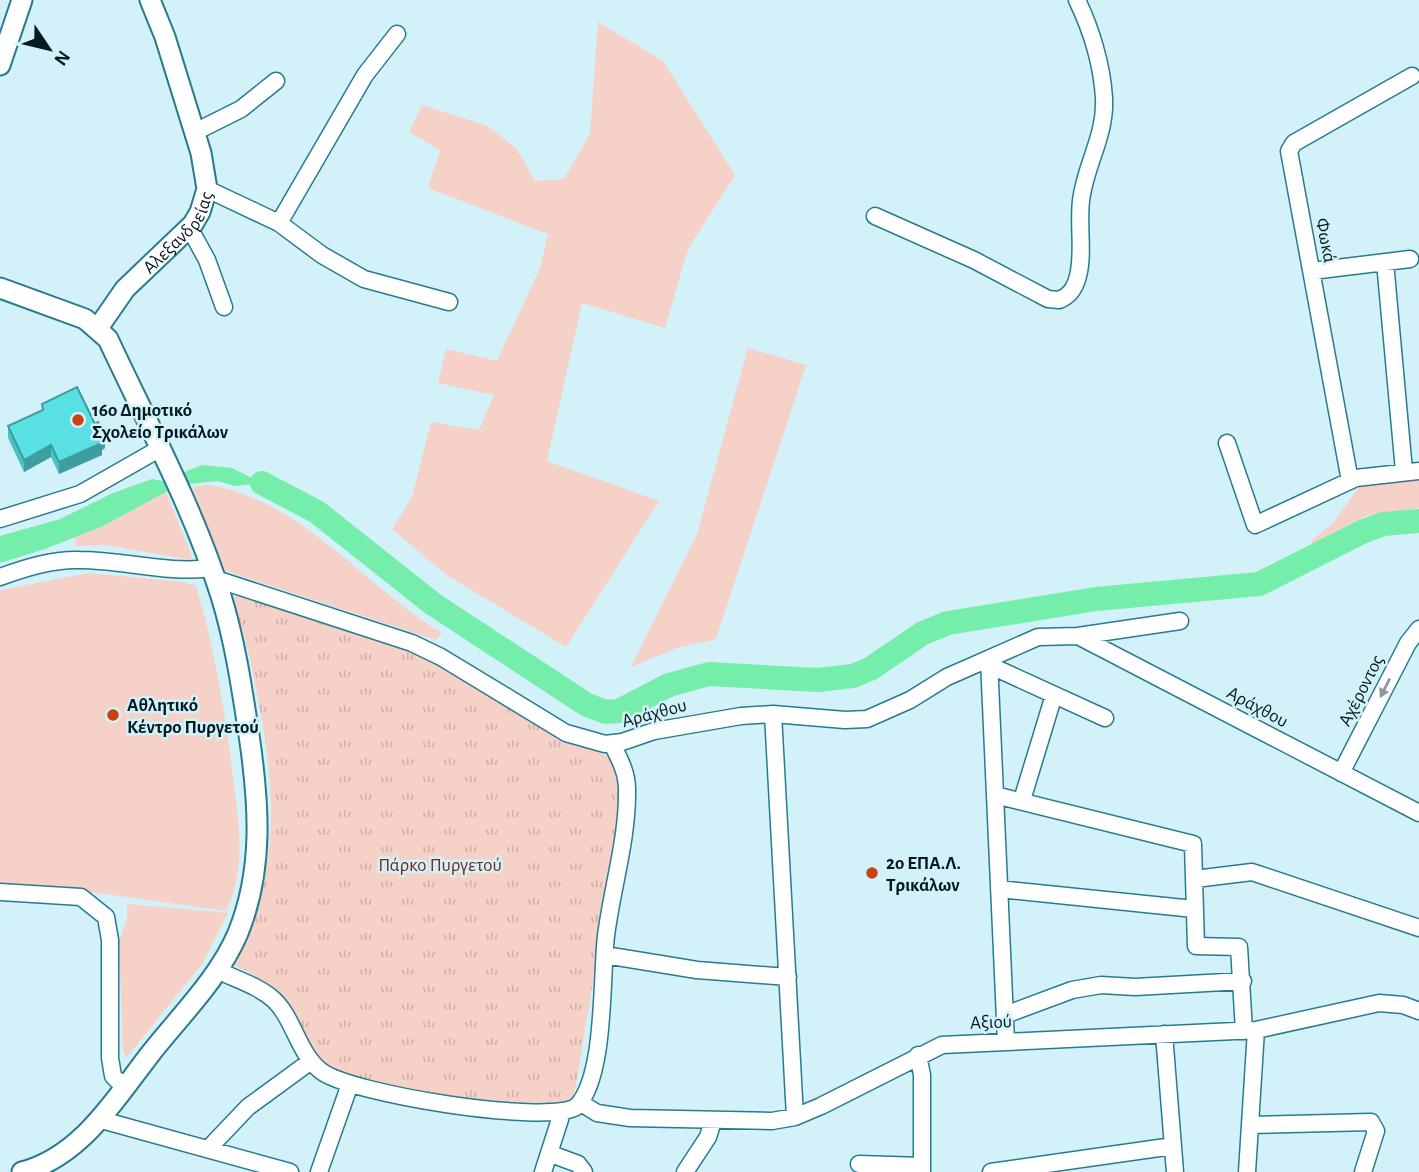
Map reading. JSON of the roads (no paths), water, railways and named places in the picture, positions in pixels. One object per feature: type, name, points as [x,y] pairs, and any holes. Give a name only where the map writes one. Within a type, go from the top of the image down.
[{"type":"street","points":[[0,65],[22,0]]},
{"type":"street","name":"Αλεξανδρείας","points":[[98,328],[125,289],[189,227],[200,212],[207,189],[195,132],[150,0]]},
{"type":"street","points":[[875,216],[975,260],[1048,299],[1059,300],[1071,293],[1079,273],[1084,185],[1103,131],[1105,114],[1104,94],[1092,39],[1077,0]]},
{"type":"street","points":[[279,223],[365,75],[397,34]]},
{"type":"street","name":"Φωκά","points":[[1350,481],[1290,148],[1412,76]]},
{"type":"street","points":[[195,132],[241,109],[276,81]]},
{"type":"street","points":[[207,189],[279,223],[322,255],[364,279],[449,302]]},
{"type":"street","points":[[189,227],[207,260],[224,307]]},
{"type":"street","points":[[1312,271],[1410,259]]},
{"type":"street","points":[[1227,443],[1255,524],[1350,481],[1368,475],[1412,471],[1385,262]]},
{"type":"street","points":[[0,288],[57,307],[98,328],[108,340],[185,505],[213,573],[233,643],[245,707],[258,821],[256,862],[249,896],[239,931],[217,970],[73,1147],[57,1158],[22,1172]]},
{"type":"street","points":[[0,519],[80,494],[161,453]]},
{"type":"street","points":[[0,577],[57,561],[79,559],[213,573]]},
{"type":"street","name":"Αράχθου","points":[[213,573],[412,643],[442,657],[566,733],[587,741],[612,744],[707,720],[773,714],[845,720],[867,719],[910,700],[947,677],[989,663],[1038,637],[1078,636],[1180,621]]},
{"type":"street","name":"Αχέροντος","points":[[1341,773],[1408,643],[1419,629]]},
{"type":"street","name":"Αράχθου","points":[[1078,636],[1419,813]]},
{"type":"street","points":[[1006,1042],[989,663],[1105,718]]},
{"type":"street","points":[[1022,800],[1054,695]]},
{"type":"street","points":[[773,714],[795,1116]]},
{"type":"street","points":[[217,970],[274,1000],[311,1061],[327,1075],[350,1084],[457,1105],[562,1113],[580,1103],[588,1086],[597,1044],[605,955],[627,796],[625,773],[612,744]]},
{"type":"street","points":[[995,795],[1193,844],[1196,946],[1239,947],[1250,1031],[1251,1125],[1247,1172]]},
{"type":"street","points":[[1195,879],[1252,872],[1419,928]]},
{"type":"street","points":[[999,889],[1194,909]]},
{"type":"street","points":[[0,892],[80,897],[106,917],[110,940],[110,1058],[113,1076],[124,1087]]},
{"type":"street","points":[[605,955],[697,970],[788,977]]},
{"type":"street","points":[[1005,1015],[1072,990],[1101,985],[1135,987],[1242,981]]},
{"type":"street","name":"Αξιού","points":[[580,1103],[592,1112],[616,1116],[772,1121],[795,1116],[942,1045],[1250,1031],[1378,1003],[1419,1011]]},
{"type":"street","points":[[1164,1034],[1175,1172]]},
{"type":"street","points":[[859,1164],[922,1169],[922,1075],[918,1055]]},
{"type":"street","points":[[208,1149],[242,1112],[311,1061]]},
{"type":"street","points":[[320,1172],[350,1084]]},
{"type":"street","points":[[543,1172],[562,1113]]},
{"type":"street","points":[[97,1119],[290,1172]]},
{"type":"street","points":[[685,1172],[704,1143],[713,1121]]},
{"type":"street","points":[[1251,1125],[1371,1122],[1376,1131],[1363,1172]]},
{"type":"street","points":[[991,1172],[1173,1146]]},
{"type":"street","points":[[551,1154],[578,1164],[583,1172]]},
{"type":"waterway","points":[[262,483],[317,512],[433,604],[587,705],[606,712],[619,711],[669,685],[709,674],[818,680],[853,676],[870,669],[923,633],[948,623],[1096,599],[1259,584],[1362,532],[1383,524],[1419,521]]},
{"type":"place","name":"16ο Δημοτικό Σχολείο Τρικάλων","points":[[78,420]]},
{"type":"place","name":"Αθλητικό Κέντρο Πυργετού","points":[[113,715]]},
{"type":"place","name":"2ο ΕΠΑ.Λ. Τρικάλων","points":[[872,873]]},
{"type":"park label","name":"Πάρκο Πυργετού","points":[[440,864]]}]
